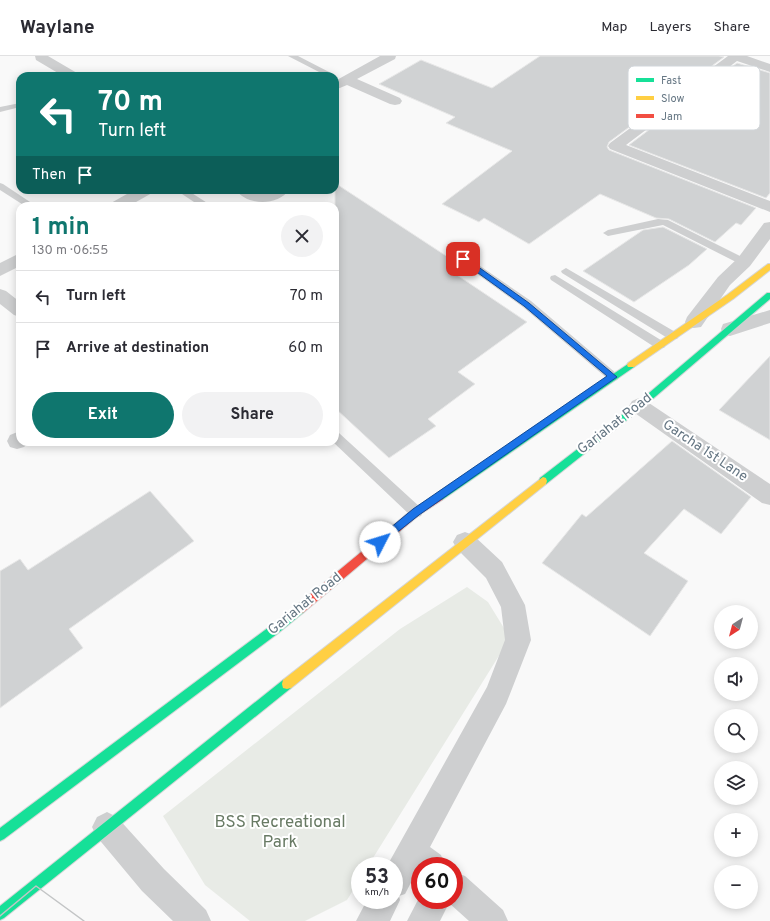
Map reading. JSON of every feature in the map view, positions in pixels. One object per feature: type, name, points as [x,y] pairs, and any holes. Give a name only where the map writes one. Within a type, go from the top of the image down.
[{"type":"main road","name":"Gariahat Road","points":[[0,835],[273,631],[416,512],[730,297],[770,266]]},
{"type":"main road","points":[[730,329],[770,295]]},
{"type":"main road","name":"Gariahat Road","points":[[0,914],[465,542],[639,406],[730,329]]},
{"type":"street","points":[[43,56],[41,57],[65,72]]},
{"type":"street","points":[[341,83],[390,56]]},
{"type":"street","points":[[723,66],[736,56],[770,68]]},
{"type":"street","points":[[341,83],[396,101]]},
{"type":"street","points":[[637,130],[615,146],[770,207]]},
{"type":"street","points":[[124,202],[139,194]]},
{"type":"street","points":[[252,194],[260,198],[268,198],[275,194]]},
{"type":"street","points":[[694,322],[724,281],[744,262],[770,227]]},
{"type":"street","points":[[0,270],[16,261]]},
{"type":"street","points":[[0,295],[16,308]]},
{"type":"street","name":"Gariahat Road","points":[[730,329],[770,316]]},
{"type":"street","name":"Garcha 1st Lane","points":[[639,406],[770,496]]},
{"type":"street","points":[[421,857],[497,695],[518,640],[513,605],[494,570],[465,542]]},
{"type":"street","points":[[107,827],[153,880],[195,921]]},
{"type":"street","points":[[403,875],[411,867]]},
{"type":"street","points":[[463,895],[492,921]]},
{"type":"street","points":[[372,921],[379,909]]},
{"type":"street","points":[[423,921],[430,909]]},
{"type":"lane","points":[[292,56],[319,72]]},
{"type":"lane","points":[[0,110],[16,105]]},
{"type":"lane","points":[[0,186],[25,202]]},
{"type":"lane","points":[[188,194],[200,202]]},
{"type":"lane","points":[[608,233],[658,222],[665,222],[744,262]]},
{"type":"lane","points":[[463,259],[527,304],[613,377]]},
{"type":"lane","points":[[566,271],[673,336]]},
{"type":"lane","points":[[555,278],[660,345]]},
{"type":"lane","points":[[339,440],[416,512]]},
{"type":"green space","name":"BSS Recreational Park","points":[[467,587],[488,602],[510,638],[374,857],[351,857],[351,894],[347,900],[305,921],[250,921],[205,885],[163,816],[400,629]]},
{"type":"building","points":[[540,56],[724,57],[712,66],[628,66],[628,128],[609,142],[607,147],[609,150],[756,208],[741,225],[736,223],[715,242],[669,219],[656,218],[600,194],[529,244],[484,218],[479,222],[442,204],[512,151],[446,123],[455,117],[379,84],[421,60],[492,88]]},
{"type":"building","points":[[737,63],[747,66],[733,66]]},
{"type":"building","points":[[760,70],[770,73],[770,193],[766,198],[629,145],[649,130],[760,130]]},
{"type":"building","points":[[339,186],[460,265],[451,271],[527,322],[458,372],[475,384],[428,419],[436,426],[389,458],[339,412],[339,202],[335,202],[335,194],[339,194]]},
{"type":"building","points":[[663,227],[707,249],[689,265],[634,302],[583,271],[643,230]]},
{"type":"building","points":[[770,356],[770,440],[719,410]]},
{"type":"building","points":[[672,441],[751,497],[721,534],[684,509],[644,553],[688,581],[650,636],[542,563],[582,514],[586,517]]},
{"type":"building","points":[[150,491],[194,541],[69,629],[83,648],[0,708],[0,571],[20,559],[28,570]]},
{"type":"tram line","points":[[0,916],[36,886],[84,921]]},
{"type":"traffic: fast","points":[[543,481],[639,406],[770,295]]},
{"type":"traffic: fast","points":[[439,497],[631,365]]},
{"type":"traffic: fast","points":[[0,835],[273,631],[300,609]]},
{"type":"traffic: fast","points":[[0,914],[287,684]]},
{"type":"traffic: slow","points":[[631,365],[730,297],[770,266]]},
{"type":"traffic: slow","points":[[287,684],[543,481]]},
{"type":"traffic: jam","points":[[300,609],[416,512],[439,497]]},
{"type":"route","points":[[380,542],[416,512],[613,377],[527,304],[463,259]]}]
